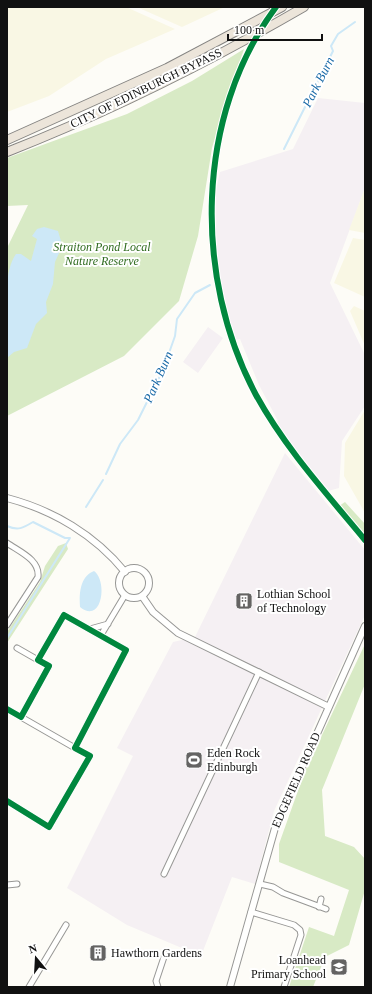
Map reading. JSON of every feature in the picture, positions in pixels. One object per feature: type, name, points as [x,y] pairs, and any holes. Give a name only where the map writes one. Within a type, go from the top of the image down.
[{"type":"highway","name":"CITY OF EDINBURGH BYPASS","points":[[7,140],[167,68],[282,7]]},
{"type":"highway","name":"CITY OF EDINBURGH BYPASS","points":[[7,152],[139,94],[212,58],[304,7]]},
{"type":"street","points":[[7,498],[43,510],[74,527],[106,550],[125,572]]},
{"type":"street","points":[[7,543],[33,561],[39,572],[38,577],[7,625]]},
{"type":"street","points":[[134,568],[146,574],[149,583],[146,592],[142,596],[133,598],[125,595],[119,585],[121,577],[125,572],[134,568]]},
{"type":"street","points":[[101,635],[125,595]]},
{"type":"street","points":[[142,596],[153,612],[165,624],[178,633],[329,707]]},
{"type":"street","points":[[38,660],[64,615],[126,650],[75,748]]},
{"type":"street","points":[[90,629],[108,624]]},
{"type":"street","name":"EDGEFIELD ROAD","points":[[230,987],[260,884],[274,828],[365,626]]},
{"type":"street","points":[[17,648],[49,666],[21,717]]},
{"type":"street","points":[[164,874],[259,672]]},
{"type":"street","points":[[7,709],[90,756],[49,828],[7,801]]},
{"type":"street","points":[[7,885],[16,884]]},
{"type":"street","points":[[260,884],[273,887],[283,893],[326,909]]},
{"type":"street","points":[[319,907],[321,899]]},
{"type":"street","points":[[251,912],[294,926],[300,930],[301,935],[284,987]]},
{"type":"street","points":[[29,987],[66,925]]},
{"type":"street","points":[[159,987],[156,981],[165,954]]},
{"type":"shaded area","points":[[7,7],[126,7],[175,29],[106,59],[49,96],[7,112]]},
{"type":"shaded area","points":[[137,7],[225,7],[182,27]]},
{"type":"shaded area","points":[[318,98],[365,103],[365,188],[330,283],[365,355],[365,406],[342,441],[339,488],[328,491],[279,429],[276,423],[278,421],[259,385],[240,339],[235,340],[228,323],[219,284],[215,214],[216,190],[220,172],[293,149]]},
{"type":"shaded area","points":[[365,188],[365,233],[349,230]]},
{"type":"shaded area","points":[[353,238],[365,240],[365,297],[334,283]]},
{"type":"shaded area","points":[[354,306],[365,311],[365,346],[350,311]]},
{"type":"shaded area","points":[[208,327],[223,338],[198,373],[183,362]]},
{"type":"shaded area","points":[[365,410],[365,513],[344,476],[345,443]]},
{"type":"shaded area","points":[[285,453],[365,550],[365,615],[274,811],[255,884],[232,877],[201,956],[127,925],[67,888],[133,756],[117,748],[173,642],[195,637]]},
{"type":"green space","name":"Straiton Pond Local Nature Reserve","points":[[244,49],[212,148],[198,236],[179,301],[124,356],[7,416],[7,248],[28,205],[7,206],[7,158],[127,114],[192,81]]},
{"type":"green space","points":[[345,502],[365,524],[365,538],[339,506]]},
{"type":"green space","points":[[66,543],[68,549],[7,643],[7,632],[40,582],[45,566],[58,546]]},
{"type":"green space","points":[[365,644],[365,684],[322,790],[325,836],[354,847],[365,859],[365,890],[349,945],[325,957],[313,987],[289,987],[309,927],[334,936],[349,890],[279,862],[279,844],[305,771]]},
{"type":"water","points":[[44,227],[58,231],[61,241],[60,251],[55,262],[53,284],[46,302],[47,313],[36,324],[27,348],[14,352],[7,358],[6,304],[8,275],[11,263],[16,254],[21,254],[31,261],[37,239],[32,236],[37,229]]},
{"type":"water","points":[[94,571],[101,583],[102,592],[98,606],[93,610],[87,611],[80,607],[80,591],[83,581],[89,573]]},
{"type":"waterway","name":"Park Burn","points":[[284,149],[333,51],[331,46],[338,34],[355,22]]},
{"type":"waterway","name":"Park Burn","points":[[106,474],[120,444],[138,420],[163,370],[175,336],[177,319],[195,293],[210,285]]},
{"type":"waterway","name":"Park Burn","points":[[86,507],[103,480]]},
{"type":"waterway","points":[[7,526],[20,528],[33,522],[65,538],[70,538]]},
{"type":"waterway","points":[[7,638],[70,538]]},
{"type":"cycle path","points":[[276,7],[249,50],[230,97],[217,147],[212,198],[213,249],[221,300],[235,349],[267,415],[307,470],[365,540]]},
{"type":"cycle path","points":[[7,709],[21,717],[49,666],[38,660],[64,615],[126,650],[75,748],[90,756],[49,827],[7,801]]},
{"type":"place","name":"Lothian School of Technology","points":[[244,601]]},
{"type":"place","name":"Eden Rock Edinburgh","points":[[194,760]]},
{"type":"place","name":"Hawthorn Gardens","points":[[98,953]]},
{"type":"place","name":"Loanhead Primary School","points":[[339,967]]}]
